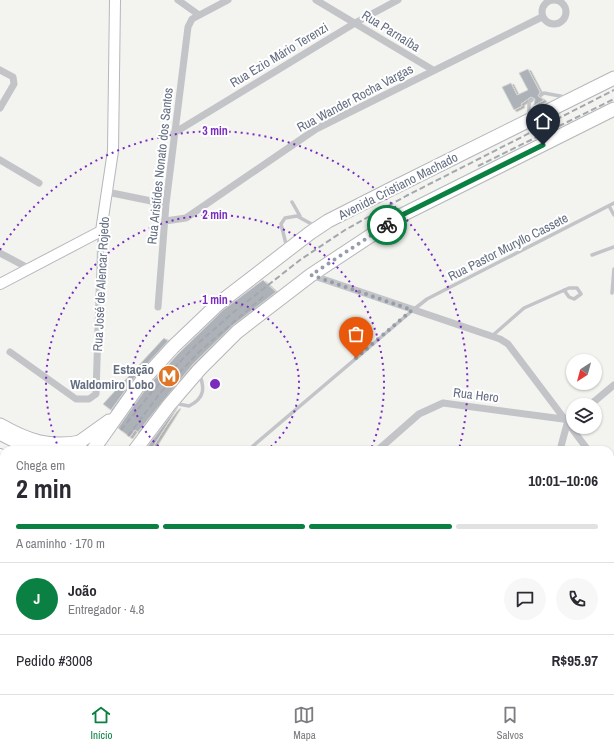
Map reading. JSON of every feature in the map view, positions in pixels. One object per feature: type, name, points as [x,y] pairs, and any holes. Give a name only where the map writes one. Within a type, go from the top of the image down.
[{"type":"highway","name":"Avenida Cristiano Machado","points":[[96,446],[141,382],[173,347],[218,304],[318,227],[614,78]]},
{"type":"highway","points":[[138,446],[170,403],[198,370],[237,332],[311,275],[402,215],[614,109]]},
{"type":"highway","points":[[72,446],[117,416]]},
{"type":"highway","points":[[0,425],[19,436],[50,445],[64,445],[80,442]]},
{"type":"highway","points":[[142,446],[147,434]]},
{"type":"street","name":"Rua José de Alencar Rojedo","points":[[10,352],[76,399],[88,399],[96,394],[101,231],[113,151],[114,0]]},
{"type":"street","points":[[178,0],[199,15],[228,0]]},
{"type":"street","name":"Rua Parnaíba","points":[[316,0],[355,22],[432,70]]},
{"type":"street","name":"Rua Ezio Mário Terenzi","points":[[174,133],[355,22],[398,0]]},
{"type":"street","points":[[551,0],[560,2],[565,8],[566,12],[560,23],[548,23],[542,17],[543,6],[551,0]]},
{"type":"street","name":"Rua Aristídes Nonato dos Santos","points":[[158,307],[166,204],[188,27],[192,19],[199,15]]},
{"type":"street","name":"Rua Wander Rocha Vargas","points":[[165,221],[186,218],[316,129],[432,70],[542,17]]},
{"type":"street","points":[[0,70],[13,77],[14,84],[0,108]]},
{"type":"street","points":[[0,160],[39,183]]},
{"type":"street","points":[[107,192],[166,204]]},
{"type":"street","points":[[0,284],[101,231]]},
{"type":"street","points":[[0,253],[30,269]]},
{"type":"street","points":[[311,275],[500,339],[508,344],[565,422],[585,446]]},
{"type":"street","points":[[598,398],[614,385]]},
{"type":"street","name":"Rua Hero","points":[[383,446],[419,414],[443,403],[565,422]]},
{"type":"street","points":[[561,446],[565,422]]},
{"type":"street","points":[[0,435],[20,446]]},
{"type":"lane","points":[[541,95],[544,93],[572,99]]},
{"type":"lane","points":[[529,120],[529,102],[532,100]]},
{"type":"lane","points":[[292,202],[300,216],[318,227]]},
{"type":"lane","name":"Rua Pastor Muryllo Cassete","points":[[253,446],[412,310],[427,300],[614,203]]},
{"type":"lane","points":[[610,206],[614,215]]},
{"type":"lane","points":[[287,250],[281,224],[285,218],[290,216],[300,216]]},
{"type":"lane","points":[[592,256],[614,247]]},
{"type":"lane","points":[[612,293],[614,269]]},
{"type":"lane","points":[[492,336],[524,308],[564,290],[578,288],[581,294],[574,299],[569,297],[564,290]]},
{"type":"lane","points":[[170,403],[189,406],[203,394],[204,387],[198,370]]},
{"type":"building","points":[[528,69],[540,92],[538,96],[544,100],[534,105],[535,99],[531,97],[521,104],[522,106],[514,110],[502,87],[511,83],[517,95],[528,90],[519,73]]},
{"type":"building","points":[[263,280],[276,292],[232,326],[193,364],[138,432],[135,430],[130,437],[118,428],[147,387],[179,353],[223,310]]},
{"type":"building","points":[[164,338],[168,341],[135,377],[111,410],[103,404]]},
{"type":"building","points":[[178,407],[154,446],[148,446]]},
{"type":"railway","points":[[121,430],[155,388],[195,346],[235,311],[300,260],[345,230],[406,196],[614,90]]},
{"type":"railway","points":[[478,166],[614,99]]},
{"type":"railway","points":[[128,436],[161,392],[200,351],[265,295]]},
{"type":"way so far","points":[[356,358],[412,310],[311,275],[387,225]]},
{"type":"place","name":"Estação Waldomiro Lobo","points":[[169,376]]},
{"type":"route","points":[[387,225],[402,215],[543,145]]}]
